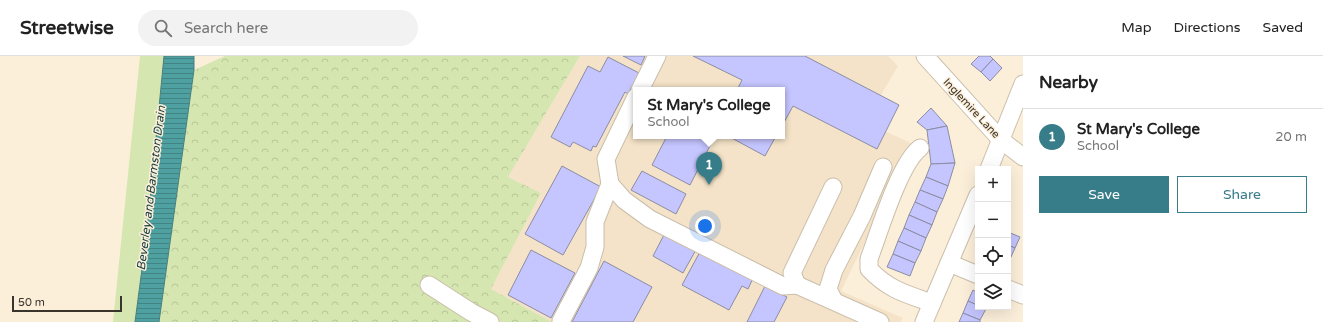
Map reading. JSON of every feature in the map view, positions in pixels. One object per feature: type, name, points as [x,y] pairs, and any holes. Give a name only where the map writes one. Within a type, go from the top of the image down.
[{"type":"street","points":[[642,87],[657,56]]},
{"type":"street","name":"Inglemire Lane","points":[[925,56],[1001,140],[1023,157]]},
{"type":"street","points":[[990,166],[1023,84]]},
{"type":"street","points":[[561,321],[589,268],[595,247],[595,222],[610,184],[606,159],[633,103]]},
{"type":"street","points":[[920,148],[915,153],[901,178],[872,252],[869,269],[878,279],[893,290],[932,303]]},
{"type":"street","points":[[834,302],[828,289],[834,270],[862,216],[882,167]]},
{"type":"street","points":[[610,184],[624,200],[650,219],[783,286],[797,285],[880,322]]},
{"type":"street","points":[[797,285],[792,273],[833,187]]},
{"type":"street","points":[[924,322],[975,202]]},
{"type":"street","points":[[949,263],[976,274]]},
{"type":"street","points":[[429,285],[471,312],[490,322]]},
{"type":"street","points":[[1011,290],[1023,295]]},
{"type":"shaded area","points":[[580,56],[888,56],[898,66],[865,122],[913,144],[841,291],[903,318],[901,322],[552,322],[491,289],[541,193],[508,177]]},
{"type":"green space","points":[[140,56],[164,56],[147,231],[135,322],[113,322]]},
{"type":"green space","points":[[225,56],[580,56],[508,177],[541,193],[491,289],[552,322],[159,322],[194,70]]},
{"type":"water","points":[[164,56],[194,56],[194,70],[159,322],[135,322],[147,231]]},
{"type":"building","points":[[623,56],[645,56],[641,65]]},
{"type":"building","points":[[693,56],[805,56],[899,105],[877,149],[793,106],[785,121],[785,87],[738,87],[742,80]]},
{"type":"building","points":[[979,56],[990,56],[993,59],[981,72],[971,64]]},
{"type":"building","points":[[608,57],[639,73],[628,94],[625,92],[596,147],[593,146],[591,151],[573,142],[570,147],[551,137],[588,66],[600,72]]},
{"type":"building","points":[[993,59],[1002,68],[990,81],[981,72]]},
{"type":"building","points":[[931,108],[947,126],[927,130],[917,122]]},
{"type":"building","points":[[947,126],[955,163],[931,164],[927,130]]},
{"type":"building","points":[[665,139],[706,139],[712,142],[690,185],[652,165]]},
{"type":"building","points":[[734,139],[774,139],[765,156]]},
{"type":"building","points":[[955,163],[948,186],[926,177],[931,164]]},
{"type":"building","points":[[562,166],[601,187],[563,255],[525,234]]},
{"type":"building","points":[[642,171],[686,194],[676,214],[631,190]]},
{"type":"building","points":[[926,177],[948,186],[943,199],[920,190]]},
{"type":"building","points":[[920,190],[943,199],[937,212],[915,202]]},
{"type":"building","points":[[915,202],[937,212],[932,225],[909,215]]},
{"type":"building","points":[[909,215],[932,225],[926,238],[904,228]]},
{"type":"building","points":[[904,228],[926,238],[921,251],[898,241]]},
{"type":"building","points":[[666,231],[697,248],[683,273],[653,256]]},
{"type":"building","points":[[1011,233],[1020,237],[1015,248],[1011,246]]},
{"type":"building","points":[[898,241],[921,251],[915,263],[893,254]]},
{"type":"building","points":[[1011,246],[1015,248],[1011,257]]},
{"type":"building","points":[[702,248],[753,278],[748,289],[742,286],[729,310],[682,285]]},
{"type":"building","points":[[531,250],[575,273],[551,318],[508,295]]},
{"type":"building","points":[[893,254],[915,263],[910,276],[887,267]]},
{"type":"building","points":[[604,261],[652,287],[633,322],[572,322]]},
{"type":"building","points":[[765,286],[787,297],[774,322],[747,322]]},
{"type":"building","points":[[973,290],[975,291],[975,304],[968,301]]},
{"type":"building","points":[[968,301],[975,304],[975,310],[985,310],[980,320],[963,313]]},
{"type":"building","points":[[963,313],[980,320],[980,322],[959,322]]},
{"type":"place","name":"St Mary's College","points":[[709,185]]},
{"type":"water label","name":"Beverley and Barmston Drain","points":[[151,188]]}]
